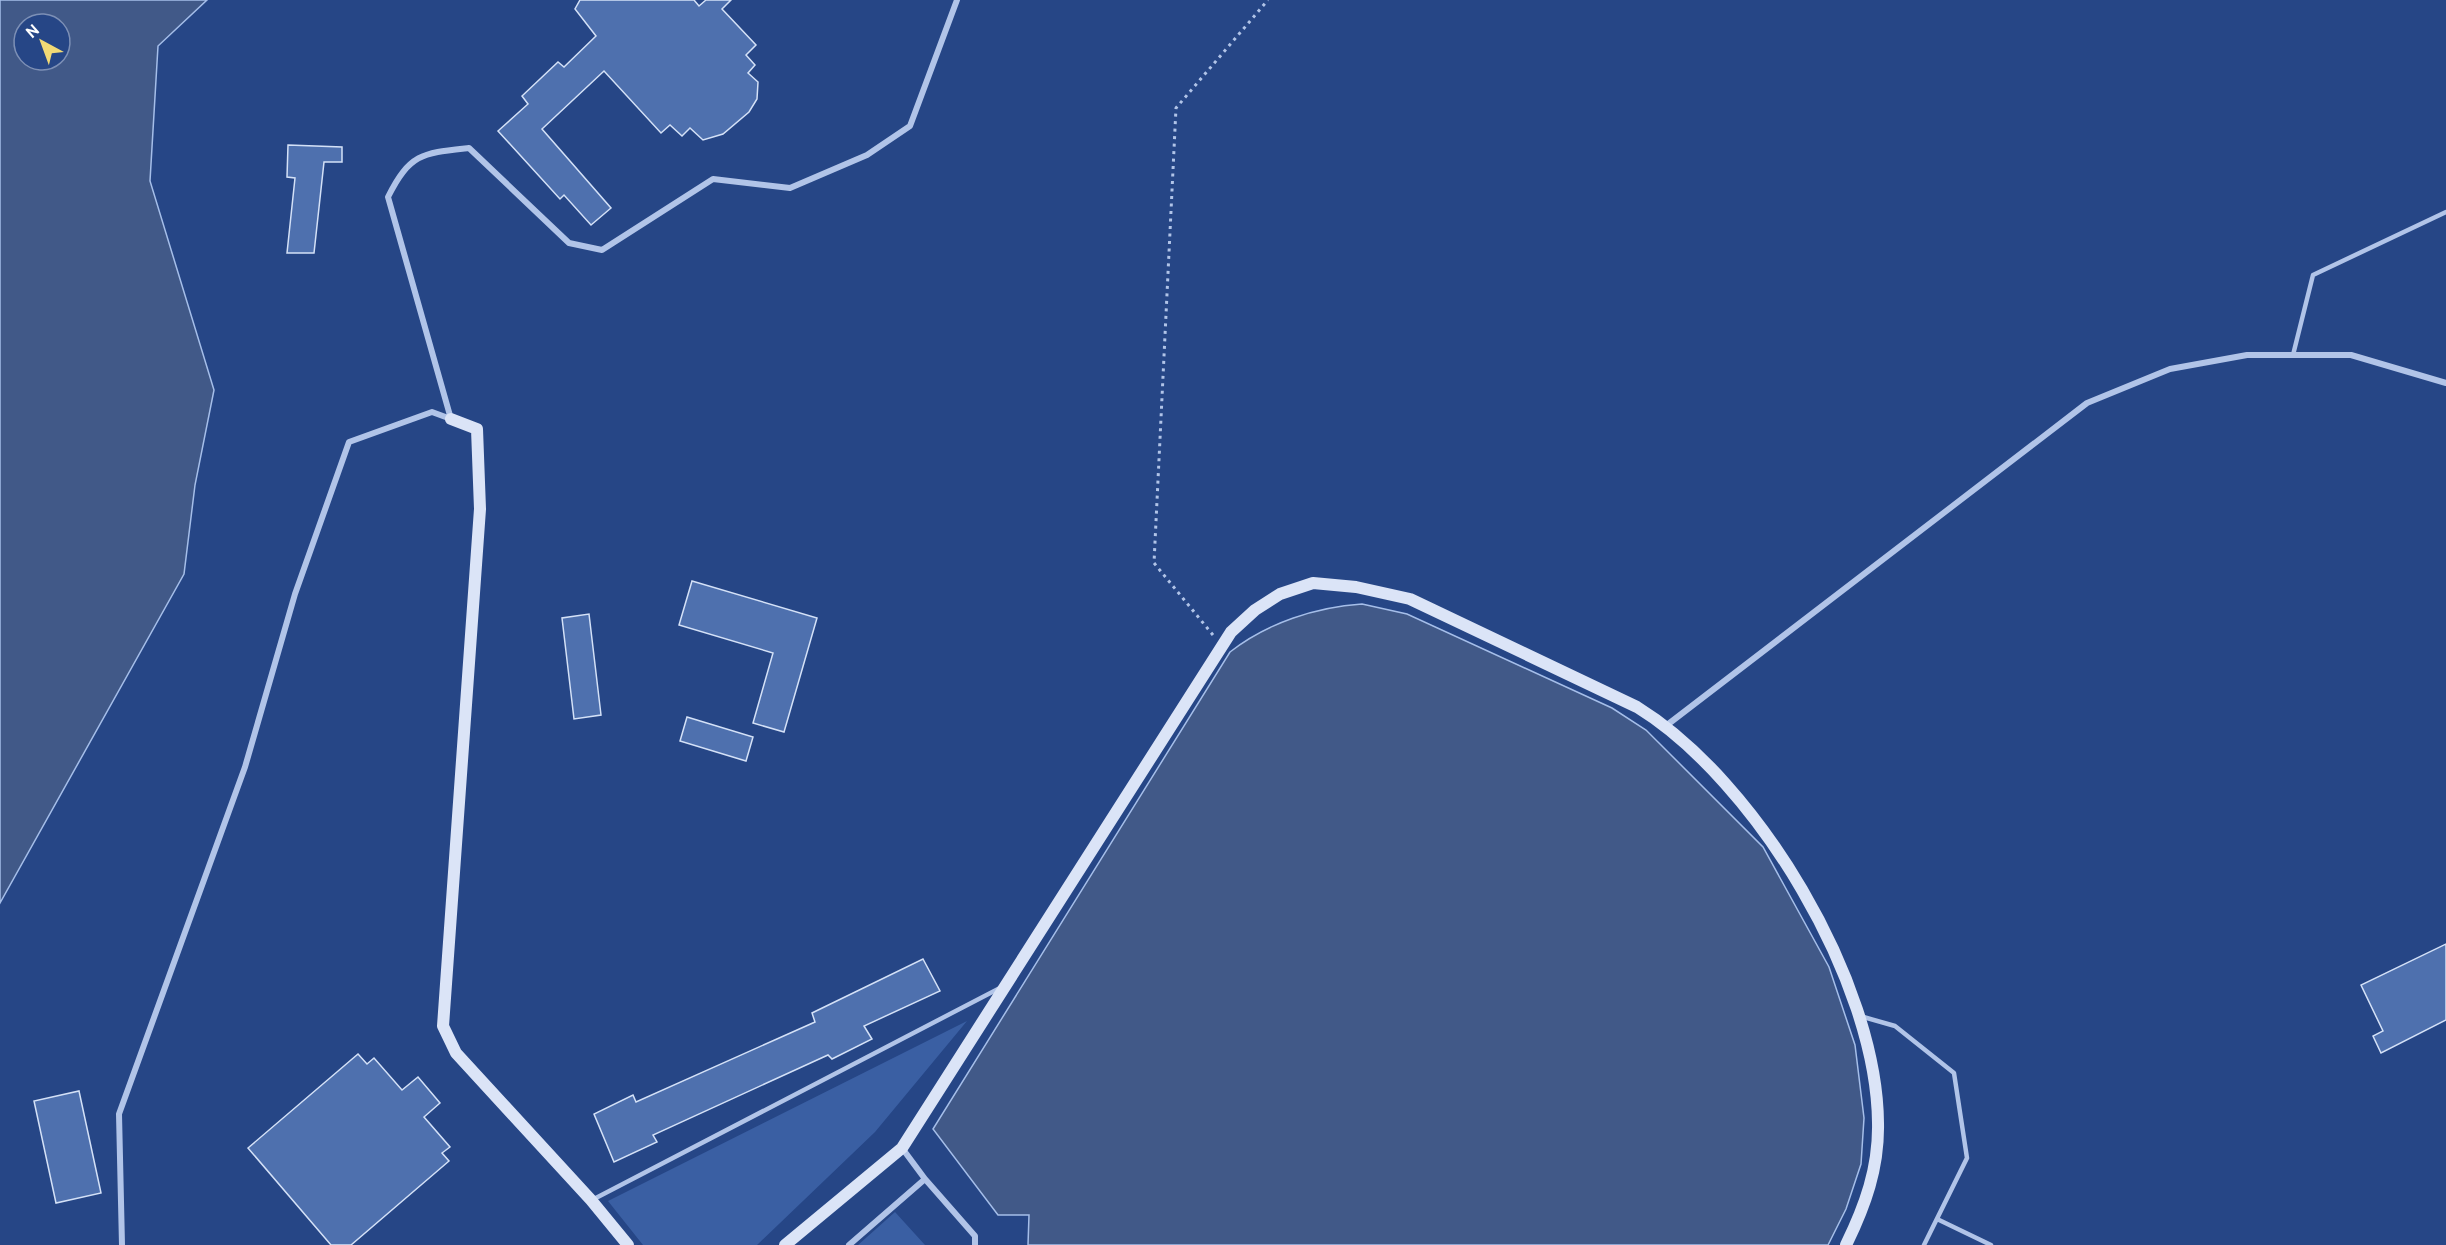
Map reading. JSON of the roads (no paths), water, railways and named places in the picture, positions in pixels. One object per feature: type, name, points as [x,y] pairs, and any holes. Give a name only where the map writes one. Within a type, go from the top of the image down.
[{"type":"street","points":[[451,419],[388,197],[400,173],[425,153],[470,148],[569,243],[602,250],[713,179],[790,188],[867,155],[910,126],[957,0]]},
{"type":"street","points":[[1667,725],[1894,548],[2086,403],[2170,369],[2247,355],[2351,354],[2446,383]]},
{"type":"street","points":[[122,1245],[119,1114],[245,767],[295,594],[349,442],[432,412],[477,429],[480,509],[443,1026],[456,1053],[591,1200],[628,1245]]},
{"type":"street","points":[[785,1245],[902,1148],[1231,632],[1255,610],[1280,594],[1314,584],[1356,587],[1410,599],[1613,695],[1667,725],[1695,750],[1784,857],[1837,960],[1859,1016],[1874,1067],[1878,1123],[1875,1166],[1864,1208],[1846,1245]]},
{"type":"street","points":[[902,1148],[925,1179],[975,1236],[975,1245]]},
{"type":"street","points":[[849,1245],[925,1179]]},
{"type":"lane","points":[[2294,355],[2313,275],[2446,212]]},
{"type":"lane","points":[[591,1200],[1008,984]]},
{"type":"lane","points":[[1859,1016],[1895,1026],[1954,1073],[1967,1158],[1924,1245]]},
{"type":"lane","points":[[1937,1219],[1990,1245]]}]
